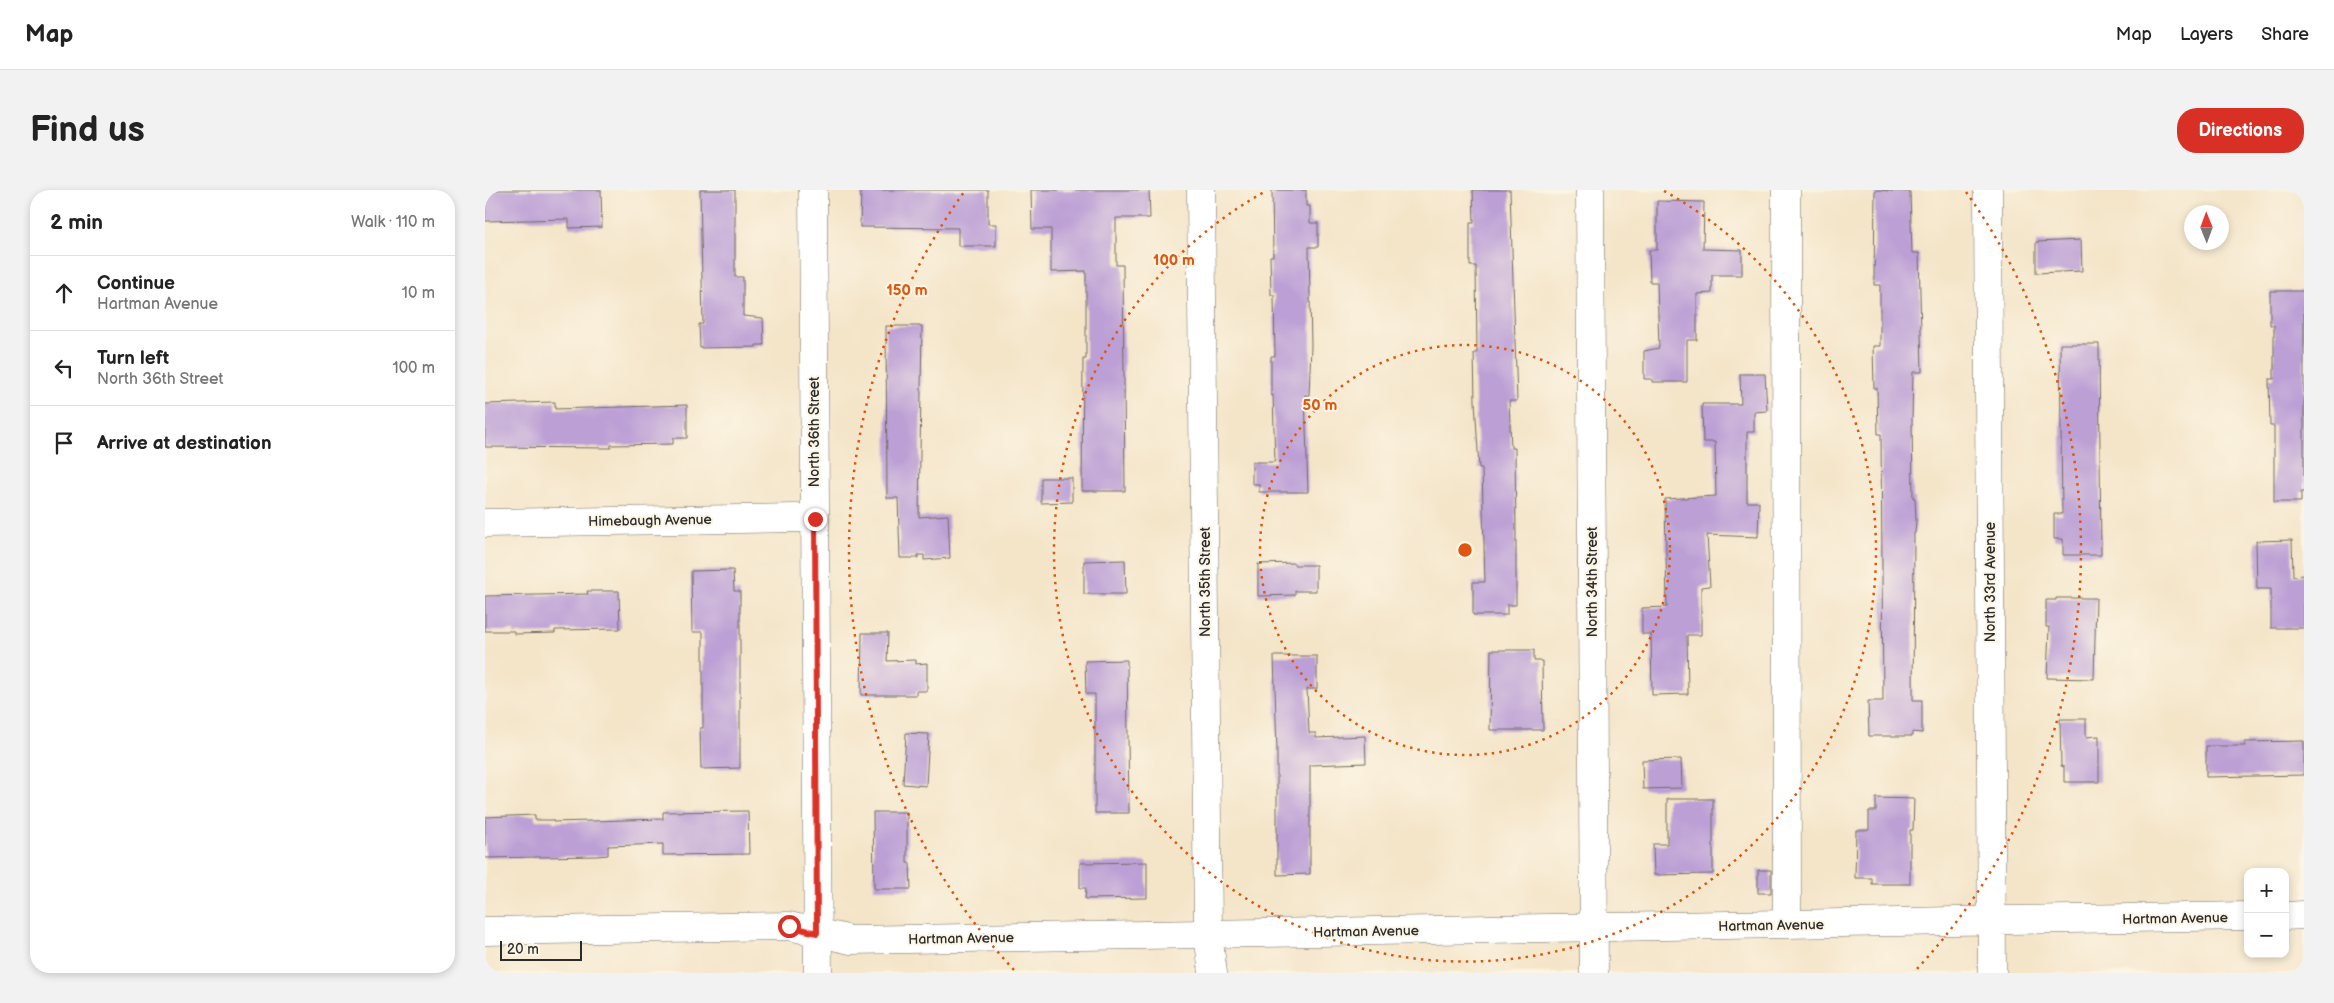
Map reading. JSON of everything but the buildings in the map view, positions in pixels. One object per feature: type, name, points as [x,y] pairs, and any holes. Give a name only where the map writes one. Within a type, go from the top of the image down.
[{"type":"street","name":"North 36th Street","points":[[813,190],[818,973]]},
{"type":"street","name":"North 35th Street","points":[[1201,190],[1208,934],[1213,973]]},
{"type":"street","name":"North 34th Street","points":[[1590,190],[1594,973]]},
{"type":"street","points":[[1786,190],[1787,924]]},
{"type":"street","name":"North 33rd Avenue","points":[[1988,190],[1992,973]]},
{"type":"street","name":"Himebaugh Avenue","points":[[485,523],[815,519]]},
{"type":"street","name":"Hartman Avenue","points":[[485,931],[789,926],[851,940],[2244,916]]},
{"type":"street","points":[[2289,916],[2304,916]]},
{"type":"route","points":[[789,926],[817,933],[815,519]]}]
